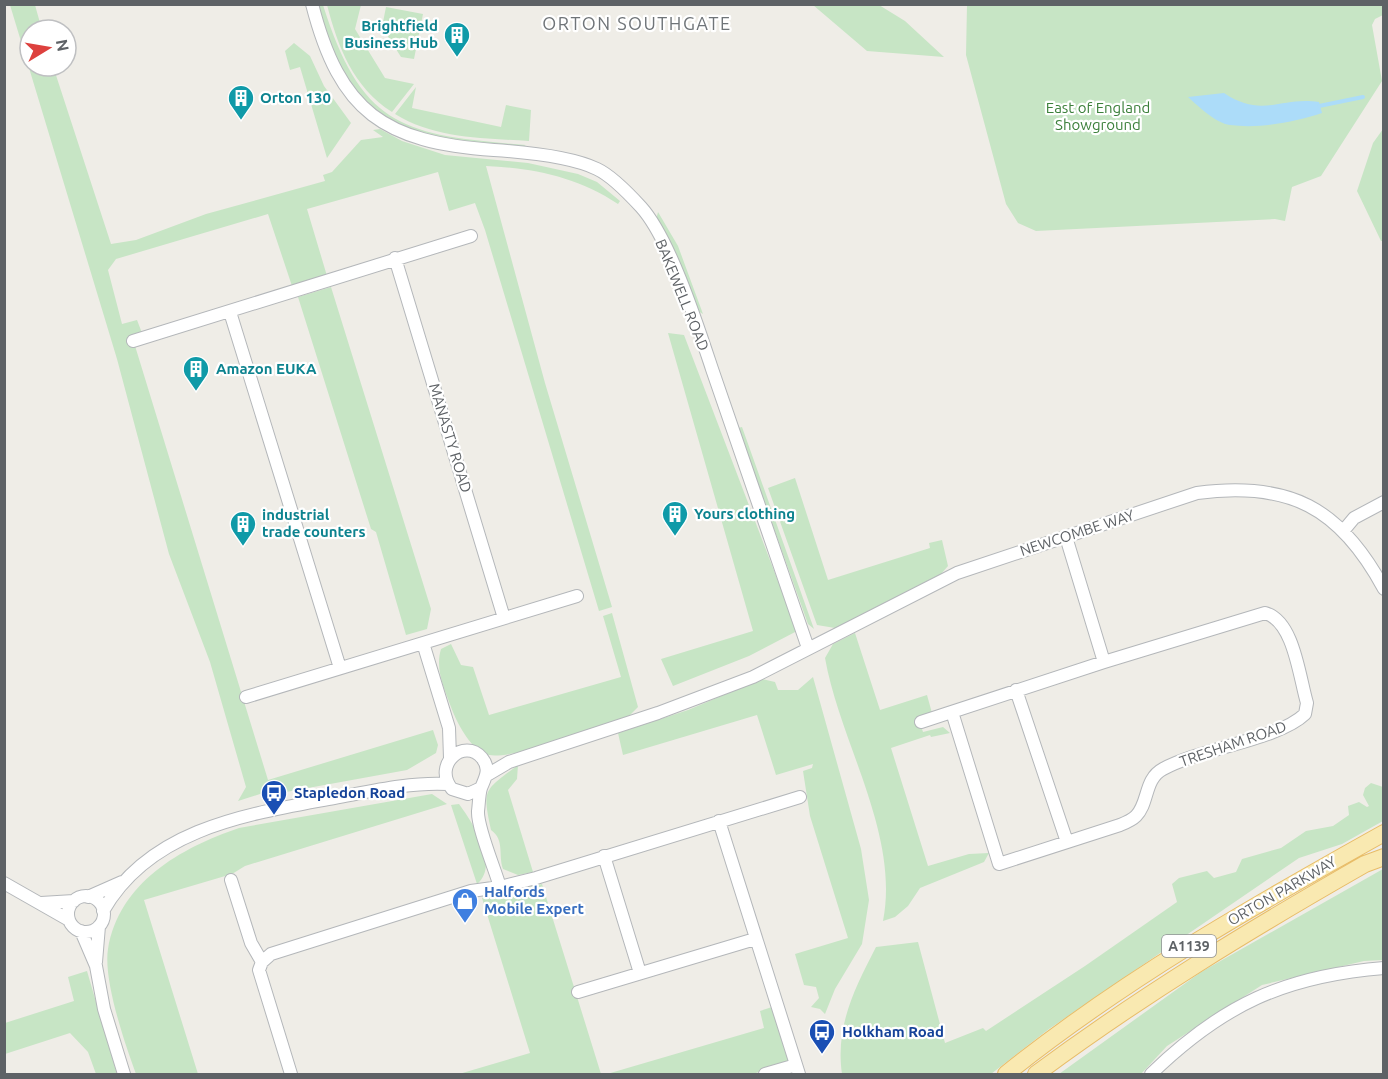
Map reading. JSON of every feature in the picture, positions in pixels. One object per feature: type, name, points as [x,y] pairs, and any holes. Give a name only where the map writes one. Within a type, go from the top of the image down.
[{"type":"main road","name":"ORTON PARKWAY","points":[[1006,1074],[1133,981],[1279,891],[1383,833]]},
{"type":"main road","name":"ORTON PARKWAY","points":[[1036,1074],[1092,1032],[1190,967],[1356,870],[1383,857]]},
{"type":"street","name":"BAKEWELL ROAD","points":[[312,4],[326,53],[341,83],[363,110],[402,134],[448,147],[532,153],[597,169],[643,209],[666,248],[697,327],[808,648]]},
{"type":"street","points":[[132,341],[471,236]]},
{"type":"street","name":"MANASTY ROAD","points":[[395,258],[504,618]]},
{"type":"street","points":[[230,312],[340,668]]},
{"type":"street","name":"NEWCOMBE WAY","points":[[509,762],[658,713],[753,677],[957,573],[1197,493],[1260,490],[1292,498],[1322,513],[1344,530],[1366,557],[1383,589]]},
{"type":"street","points":[[1344,530],[1353,518],[1383,502]]},
{"type":"street","points":[[1066,537],[1104,662]]},
{"type":"street","points":[[246,697],[577,596]]},
{"type":"street","name":"TRESHAM ROAD","points":[[921,722],[1104,662],[1264,613],[1274,616],[1286,628],[1307,703],[1305,714],[1288,726],[1199,753],[1160,770],[1149,783],[1137,816],[1120,825],[999,864],[952,712]]},
{"type":"street","points":[[423,643],[449,728],[447,784]]},
{"type":"street","points":[[1016,690],[1067,842]]},
{"type":"street","points":[[449,728],[470,752],[482,759],[509,762]]},
{"type":"street","points":[[419,782],[448,762],[456,753],[470,752]]},
{"type":"street","points":[[482,759],[487,775]]},
{"type":"street","points":[[500,886],[478,815],[481,788],[487,775],[509,762]]},
{"type":"street","points":[[41,903],[74,901],[88,897],[123,881],[172,844],[200,829],[262,812],[419,782],[447,784],[478,815]]},
{"type":"street","points":[[458,793],[468,794],[481,788]]},
{"type":"street","points":[[291,1074],[259,970],[261,962],[271,954],[471,891],[500,886],[800,797]]},
{"type":"street","points":[[719,821],[754,939],[797,1070],[765,1074]]},
{"type":"street","points":[[604,856],[640,973]]},
{"type":"street","points":[[231,880],[251,943],[261,962]]},
{"type":"street","points":[[96,966],[99,926],[103,910],[123,881]]},
{"type":"street","points":[[4,883],[69,920],[81,931],[96,966],[104,1009],[124,1074]]},
{"type":"street","points":[[88,897],[98,901],[103,910]]},
{"type":"street","points":[[69,920],[69,910],[74,901]]},
{"type":"street","points":[[81,931],[91,931],[99,926]]},
{"type":"street","points":[[578,992],[754,939]]},
{"type":"street","points":[[1151,1074],[1174,1052],[1230,1010],[1258,996],[1319,976],[1383,968]]},
{"type":"green space","points":[[10,5],[35,5],[39,18],[18,18],[18,31]]},
{"type":"green space","points":[[318,5],[323,5],[338,46],[354,78],[372,101],[394,118],[419,129],[449,136],[526,145],[520,148],[484,147],[406,131],[367,105],[347,81],[334,56]]},
{"type":"green space","points":[[327,5],[361,5],[355,29],[385,78],[414,84],[392,112],[367,91],[349,65],[336,36]]},
{"type":"green space","points":[[813,5],[879,5],[905,21],[944,57],[867,51]]},
{"type":"green space","name":"East of England Showground","points":[[967,5],[1383,5],[1383,15],[1375,19],[1372,25],[1382,81],[1321,176],[1292,187],[1285,221],[1275,219],[1036,231],[1018,223],[1006,204],[966,55]]},
{"type":"green space","points":[[386,7],[423,14],[414,59],[401,57],[382,27]]},
{"type":"green space","points":[[294,43],[310,56],[324,86],[351,123],[327,158],[300,67],[290,70],[285,51]]},
{"type":"green space","points":[[32,78],[57,78],[111,244],[136,240],[206,214],[325,181],[323,175],[332,172],[361,140],[383,137],[373,130],[380,129],[402,141],[445,155],[528,163],[578,174],[597,182],[620,201],[618,204],[587,187],[555,176],[521,169],[486,166],[545,383],[612,607],[599,611],[475,203],[449,211],[438,172],[307,209],[327,276],[292,286],[268,214],[116,259],[108,270],[122,324],[137,320],[142,333],[132,336],[268,780],[433,730],[438,745],[436,753],[407,770],[264,796],[263,793],[238,801],[246,787],[210,662],[169,554],[117,359]]},
{"type":"green space","points":[[416,87],[412,108],[501,127],[506,105],[531,110],[529,141],[477,138],[443,133],[410,122],[395,114]]},
{"type":"green space","points":[[1383,129],[1384,241],[1381,241],[1357,191],[1373,143]]},
{"type":"green space","points":[[658,212],[678,246],[703,314],[698,311],[668,238],[656,220]]},
{"type":"green space","points":[[331,287],[431,609],[427,629],[406,635],[376,532],[371,529],[298,297]]},
{"type":"green space","points":[[668,333],[684,335],[797,631],[749,656],[673,686],[661,659],[753,631]]},
{"type":"green space","points":[[742,427],[814,629],[808,624],[738,428]]},
{"type":"green space","points":[[795,478],[828,580],[930,548],[929,543],[942,540],[948,566],[941,574],[835,628],[817,625],[768,488]]},
{"type":"green space","points":[[612,613],[638,707],[627,718],[533,749],[513,753],[485,754],[474,746],[456,719],[443,686],[439,664],[441,649],[451,644],[461,665],[473,667],[489,715],[621,677],[603,616]]},
{"type":"green space","points":[[855,633],[880,710],[927,695],[932,713],[919,720],[923,732],[943,727],[950,733],[931,737],[930,735],[891,748],[928,866],[969,854],[989,853],[984,862],[920,888],[908,906],[895,917],[883,921],[886,888],[883,855],[876,822],[832,690],[825,658],[833,644]]},
{"type":"green space","points":[[813,677],[861,849],[869,900],[862,944],[835,989],[825,1014],[820,1009],[811,1007],[819,998],[816,987],[804,985],[795,954],[848,938],[810,816],[803,771],[812,768],[813,764],[776,775],[757,715],[623,755],[618,733],[688,710],[762,679],[775,682],[778,690],[798,690]]},
{"type":"green space","points":[[518,765],[517,779],[508,790],[533,872],[518,875],[503,869],[500,843],[491,830],[487,798],[492,786]]},
{"type":"green space","points":[[1371,783],[1383,787],[1383,821],[1342,844],[1299,858],[1049,1029],[991,1074],[842,1074],[841,1040],[844,1024],[854,993],[876,947],[918,942],[945,1043],[983,1028],[986,1031],[1177,902],[1172,884],[1179,878],[1207,871],[1214,878],[1236,872],[1242,859],[1281,848],[1306,831],[1333,826],[1349,815],[1348,806],[1359,802],[1369,806],[1363,795],[1365,788]]},
{"type":"green space","points":[[432,794],[447,804],[245,866],[232,874],[144,900],[198,1074],[136,1074],[116,1012],[107,962],[114,926],[125,905],[139,887],[156,871],[195,846],[239,828]]},
{"type":"green space","points":[[459,804],[477,833],[485,855],[486,866],[477,884],[451,805]]},
{"type":"green space","points":[[1383,869],[1383,960],[1364,961],[1262,985],[1167,1046],[1141,1074],[1059,1074],[1201,972]]},
{"type":"green space","points":[[542,884],[601,1074],[459,1074],[530,1053],[482,898]]},
{"type":"green space","points":[[87,971],[117,1074],[96,1074],[88,1052],[70,1033],[5,1054],[5,1023],[74,1001],[68,977]]},
{"type":"green space","points":[[772,1007],[789,1062],[753,1074],[607,1074],[764,1028],[760,1011]]},
{"type":"water","points":[[1224,93],[1250,105],[1319,102],[1322,113],[1277,124],[1230,125],[1213,118],[1188,97]]},
{"type":"waterway","points":[[1319,106],[1363,97]]},
{"type":"place","name":"Brightfield Business Hub","points":[[457,58]]},
{"type":"place","name":"Orton 130","points":[[241,121]]},
{"type":"place","name":"Amazon EUKA","points":[[196,392]]},
{"type":"place","name":"Yours clothing","points":[[675,537]]},
{"type":"place","name":"industrial trade counters","points":[[243,547]]},
{"type":"place","name":"Stapledon Road","points":[[274,816]]},
{"type":"place","name":"Halfords Mobile Expert","points":[[465,924]]},
{"type":"place","name":"Holkham Road","points":[[822,1055]]},
{"type":"district","name":"ORTON SOUTHGATE","points":[[637,24]]}]
